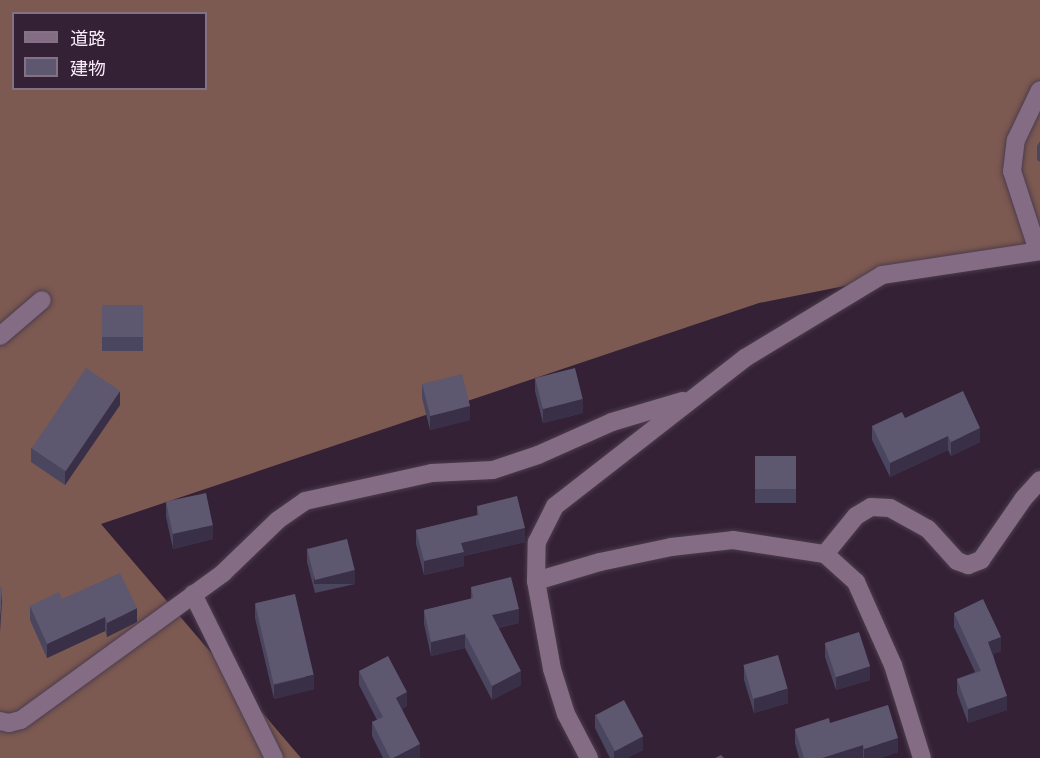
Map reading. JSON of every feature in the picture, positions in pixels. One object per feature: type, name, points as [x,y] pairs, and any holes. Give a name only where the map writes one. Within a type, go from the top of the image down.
[{"type":"street","points":[[589,758],[566,714],[552,669],[536,580],[537,542],[555,506],[745,358],[882,275],[1039,251],[1012,171],[1016,140],[1040,90]]},
{"type":"street","points":[[0,336],[42,300]]},
{"type":"street","points":[[0,721],[9,723],[21,720],[223,573],[278,520],[305,501],[432,473],[493,470],[538,455],[612,422],[691,399]]},
{"type":"street","points":[[825,554],[856,516],[871,507],[890,508],[928,529],[957,561],[968,566],[981,560],[1032,497],[1040,480]]},
{"type":"street","points":[[536,580],[600,562],[671,547],[733,540],[825,554],[856,582],[893,665],[922,758]]},
{"type":"street","points":[[194,594],[274,758]]},
{"type":"shaded area","points":[[0,0],[1040,0],[1040,247],[759,303],[101,524],[301,758],[0,758]]},
{"type":"building","points":[[102,305],[143,305],[143,337],[102,337]]},
{"type":"building","points":[[86,368],[120,391],[66,471],[32,448]]},
{"type":"building","points":[[575,368],[583,399],[543,409],[535,378]]},
{"type":"building","points":[[462,374],[470,406],[430,416],[422,384]]},
{"type":"building","points":[[963,391],[980,428],[951,442],[948,436],[890,463],[872,426],[902,412],[905,418]]},
{"type":"building","points":[[755,456],[796,456],[796,489],[755,489]]},
{"type":"building","points":[[206,493],[213,525],[173,534],[166,502]]},
{"type":"building","points":[[517,496],[525,528],[461,543],[464,552],[424,561],[416,530],[479,515],[477,506]]},
{"type":"building","points":[[347,539],[355,570],[315,580],[307,549]]},
{"type":"building","points":[[120,573],[137,608],[107,623],[105,617],[47,644],[30,606],[59,592],[62,599]]},
{"type":"building","points":[[511,577],[519,609],[492,615],[521,671],[492,686],[465,634],[431,642],[424,610],[473,598],[471,587]]},
{"type":"building","points":[[0,587],[2,587],[0,618]]},
{"type":"building","points":[[295,594],[314,675],[274,684],[255,603]]},
{"type":"building","points":[[983,599],[1001,637],[988,642],[1007,696],[968,709],[957,679],[981,671],[954,613]]},
{"type":"building","points":[[859,632],[870,666],[836,677],[825,643]]},
{"type":"building","points":[[778,655],[788,689],[753,699],[743,665]]},
{"type":"building","points":[[388,656],[407,692],[396,698],[420,744],[393,758],[390,758],[372,722],[383,717],[359,671]]},
{"type":"building","points":[[624,700],[643,736],[615,751],[596,715]]},
{"type":"building","points":[[888,705],[898,738],[864,749],[863,745],[822,758],[804,758],[795,729],[829,718],[830,723]]}]
